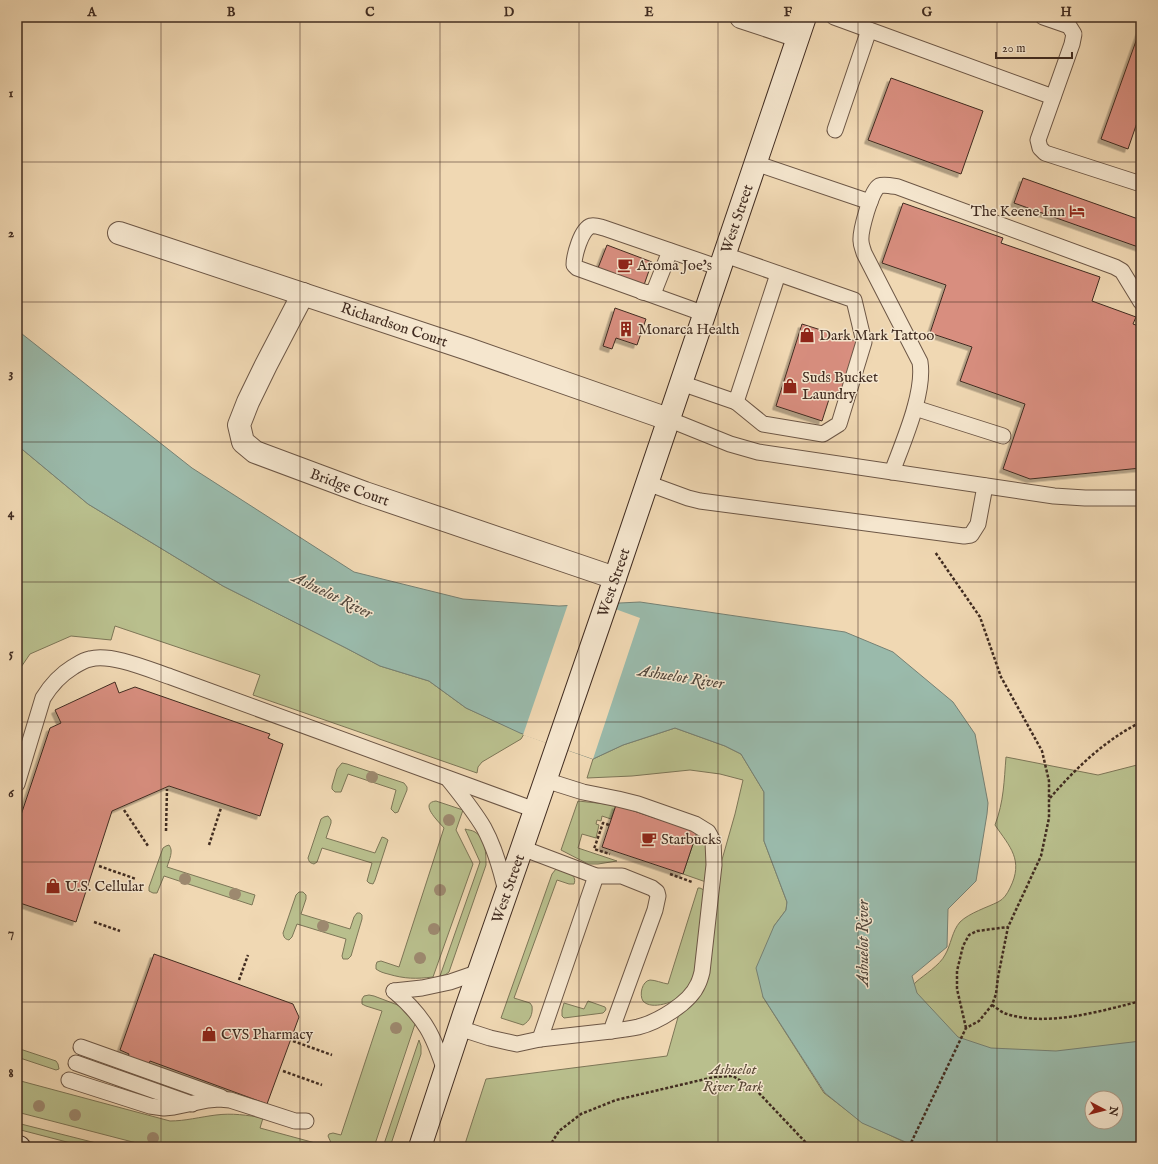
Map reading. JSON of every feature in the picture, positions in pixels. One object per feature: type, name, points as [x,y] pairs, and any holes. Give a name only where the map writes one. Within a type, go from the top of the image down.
[{"type":"street","points":[[741,17],[801,26]]},
{"type":"street","name":"West Street","points":[[420,1147],[459,1028],[507,894],[556,746],[606,606],[801,26]]},
{"type":"street","name":"Richardson Court","points":[[119,233],[468,349],[668,420]]},
{"type":"street","name":"Bridge Court","points":[[303,294],[266,364],[248,402],[239,425],[243,442],[255,452],[358,490],[615,578]]},
{"type":"lane","points":[[834,17],[1053,97]]},
{"type":"lane","points":[[1043,17],[1069,26],[1074,34],[1072,44],[1038,140],[1040,148],[1046,153],[1141,184]]},
{"type":"lane","points":[[834,130],[869,30]]},
{"type":"lane","points":[[755,163],[870,202]]},
{"type":"lane","points":[[892,472],[914,408],[921,378],[920,362],[864,253],[861,241],[862,231],[870,202],[875,190],[880,186],[887,185],[898,187],[1115,267],[1122,271],[1141,302]]},
{"type":"lane","points":[[681,383],[736,402],[763,424],[823,434],[839,424],[864,342],[854,300],[778,274],[723,261],[670,251],[604,228],[590,226],[584,232],[574,260],[574,265],[577,268],[705,314]]},
{"type":"lane","points":[[642,292],[650,293],[656,289],[670,251]]},
{"type":"lane","points":[[736,402],[778,274]]},
{"type":"lane","points":[[914,408],[1004,436]]},
{"type":"lane","points":[[668,420],[730,444],[758,452],[1054,496],[1085,498],[1141,498]]},
{"type":"lane","points":[[647,483],[700,501],[964,536],[971,535],[978,524],[985,486]]},
{"type":"lane","points":[[17,784],[43,698],[50,687],[66,672],[82,662],[90,658],[102,657],[116,659],[171,677],[535,810]]},
{"type":"lane","points":[[448,779],[468,804],[484,828],[497,857],[507,894]]},
{"type":"lane","points":[[459,1028],[517,1044],[640,1026],[656,1020],[674,1010],[689,997],[698,985],[702,972],[714,865],[713,841],[708,832],[695,824],[638,804],[583,792],[545,780]]},
{"type":"lane","points":[[522,848],[596,876],[616,876],[629,878],[652,888],[658,896],[655,910],[611,1031]]},
{"type":"lane","points":[[540,1040],[596,876]]},
{"type":"lane","points":[[445,1071],[427,1028],[408,1002],[394,991],[422,988],[450,982],[479,972]]},
{"type":"lane","points":[[81,1047],[230,1100],[296,1121],[306,1121]]},
{"type":"lane","points":[[76,1063],[192,1104]]},
{"type":"lane","points":[[69,1080],[150,1106],[164,1108],[208,1100],[230,1100]]},
{"type":"path","points":[[909,1147],[966,1028],[979,1021],[992,1005],[996,994],[1008,927],[1040,856],[1049,818],[1049,781],[1042,751],[1001,677],[980,617],[932,549],[915,530]]},
{"type":"path","points":[[1049,798],[1091,755],[1125,730],[1141,722]]},
{"type":"path","points":[[166,831],[167,789]]},
{"type":"path","points":[[208,844],[221,808]]},
{"type":"path","points":[[124,810],[148,846]]},
{"type":"path","points":[[99,866],[136,879]]},
{"type":"path","points":[[94,922],[120,931]]},
{"type":"path","points":[[966,1028],[957,988],[956,971],[962,946],[969,935],[977,931],[1008,927]]},
{"type":"path","points":[[239,980],[248,955]]},
{"type":"path","points":[[992,1005],[1006,1014],[1023,1018],[1047,1019],[1085,1014],[1141,1001]]},
{"type":"path","points":[[293,1041],[332,1055]]},
{"type":"path","points":[[283,1071],[322,1085]]},
{"type":"path","points":[[549,1147],[559,1131],[580,1114],[616,1100],[714,1076],[733,1076],[757,1091],[810,1147]]},
{"type":"green space","points":[[17,445],[88,504],[223,586],[380,666],[429,681],[466,708],[524,734],[521,739],[482,762],[478,767],[477,773],[253,695],[260,675],[115,626],[111,640],[71,636],[30,654],[17,673]]},
{"type":"green space","name":"Ashuelot River Park","points":[[675,728],[725,746],[741,754],[764,792],[764,841],[787,902],[786,910],[774,926],[763,997],[824,1093],[862,1122],[915,1147],[464,1147],[486,1079],[667,1056],[684,996],[664,1004],[652,1005],[643,1001],[641,995],[642,989],[645,983],[650,980],[668,984],[698,888],[704,890],[700,937],[735,814],[743,780],[720,774],[690,770],[632,776],[587,778],[593,759],[623,745]]},
{"type":"green space","points":[[1006,757],[1098,775],[1141,764],[1141,1063],[968,1066],[909,992],[916,982],[943,959],[955,930],[960,922],[973,913],[1000,901],[1010,888],[1016,869],[1015,862],[1010,847],[995,825],[1002,799]]},
{"type":"green space","points":[[342,763],[404,783],[407,790],[398,812],[395,813],[391,809],[396,790],[348,774],[341,792],[335,792],[332,789],[332,786],[337,769]]},
{"type":"green space","points":[[436,801],[463,810],[456,830],[473,864],[433,977],[410,978],[384,973],[376,969],[377,962],[381,961],[399,967],[444,828],[435,818],[430,809],[429,805]]},
{"type":"green space","points":[[578,801],[616,805],[611,819],[602,816],[601,821],[597,820],[596,824],[599,825],[596,838],[582,834],[578,848],[617,861],[588,864],[561,850]]},
{"type":"green space","points":[[328,816],[331,823],[326,838],[375,853],[382,837],[388,840],[373,884],[367,881],[372,863],[322,848],[317,862],[314,864],[309,861],[308,858],[321,819]]},
{"type":"green space","points":[[465,829],[474,831],[481,838],[485,847],[486,865],[449,972],[440,976],[480,862]]},
{"type":"green space","points":[[697,832],[702,834],[709,844],[706,882],[683,874]]},
{"type":"green space","points":[[169,845],[171,853],[167,867],[255,895],[252,905],[164,876],[157,893],[149,891],[149,887],[163,848]]},
{"type":"green space","points":[[556,869],[570,873],[575,881],[574,884],[569,884],[557,880],[514,998],[530,1003],[532,1006],[530,1017],[523,1025],[501,1018],[552,874]]},
{"type":"green space","points":[[299,892],[303,892],[306,895],[301,914],[350,929],[357,913],[362,915],[351,956],[348,959],[343,959],[342,956],[346,939],[297,924],[292,937],[289,940],[285,938],[283,933],[296,895]]},
{"type":"green space","points":[[369,995],[403,1007],[416,1021],[374,1147],[333,1147],[328,1136],[329,1134],[333,1133],[341,1135],[382,1011],[362,1004],[362,999],[364,996]]},
{"type":"green space","points":[[588,1001],[605,1007],[605,1011],[603,1013],[564,1018],[562,1016],[564,1003],[584,1009]]},
{"type":"green space","points":[[419,1040],[421,1054],[390,1147],[383,1147]]},
{"type":"green space","points":[[20,1049],[56,1061],[59,1069],[56,1070],[17,1057],[17,1051]]},
{"type":"green space","points":[[17,1080],[170,1121],[228,1114],[263,1118],[260,1128],[319,1144],[320,1147],[152,1147],[17,1112]]},
{"type":"green space","points":[[17,1123],[112,1147],[86,1147],[17,1129]]},
{"type":"water","name":"Ashuelot River","points":[[17,330],[192,468],[354,572],[463,599],[559,606],[640,602],[845,632],[893,652],[953,702],[975,734],[988,803],[976,881],[948,909],[947,947],[912,976],[917,993],[958,1037],[991,1048],[1056,1051],[1141,1041],[1141,1147],[917,1147],[862,1123],[825,1093],[763,997],[756,968],[774,926],[786,910],[787,902],[764,841],[764,792],[741,754],[725,746],[675,728],[623,745],[593,759],[520,733],[466,708],[429,681],[380,666],[223,586],[88,504],[17,445]]},
{"type":"pier","points":[[596,602],[640,618],[593,759],[523,735],[568,604]]},
{"type":"building","points":[[1141,27],[1141,111],[1128,149],[1101,139]]},
{"type":"building","points":[[891,78],[983,111],[961,174],[868,140]]},
{"type":"building","name":"The Keene Inn","points":[[1023,178],[1141,220],[1141,248],[1014,203]]},
{"type":"building","points":[[903,203],[1003,238],[1001,243],[1100,277],[1092,301],[1136,317],[1133,324],[1141,327],[1141,468],[1030,479],[1003,469],[1025,404],[960,381],[972,347],[930,333],[946,285],[882,263]]},
{"type":"building","name":"Aroma Joe's","points":[[607,245],[652,262],[644,285],[598,268]]},
{"type":"building","name":"Monarca Health","points":[[615,308],[646,319],[637,345],[616,338],[612,349],[603,346]]},
{"type":"building","points":[[802,324],[859,342],[841,396],[831,393],[822,421],[776,406]]},
{"type":"building","points":[[115,682],[119,693],[135,687],[270,734],[268,738],[283,744],[260,816],[169,786],[112,811],[76,922],[17,902],[17,827],[50,728],[61,723],[55,710]]},
{"type":"building","name":"Starbucks","points":[[616,805],[697,832],[683,874],[602,847]]},
{"type":"building","name":"CVS Pharmacy","points":[[154,954],[293,1004],[299,1017],[267,1104],[150,1061],[139,1092],[118,1084],[129,1054],[120,1050]]},
{"type":"place","name":"The Keene Inn","points":[[1077,211]]},
{"type":"place","name":"Aroma Joe's","points":[[625,265]]},
{"type":"place","name":"Monarca Health","points":[[626,329]]},
{"type":"place","name":"Dark Mark Tattoo","points":[[807,335]]},
{"type":"place","name":"Suds Bucket Laundry","points":[[790,386]]},
{"type":"place","name":"Starbucks","points":[[649,839]]},
{"type":"place","name":"U.S. Cellular","points":[[53,886]]},
{"type":"place","name":"CVS Pharmacy","points":[[209,1034]]}]
